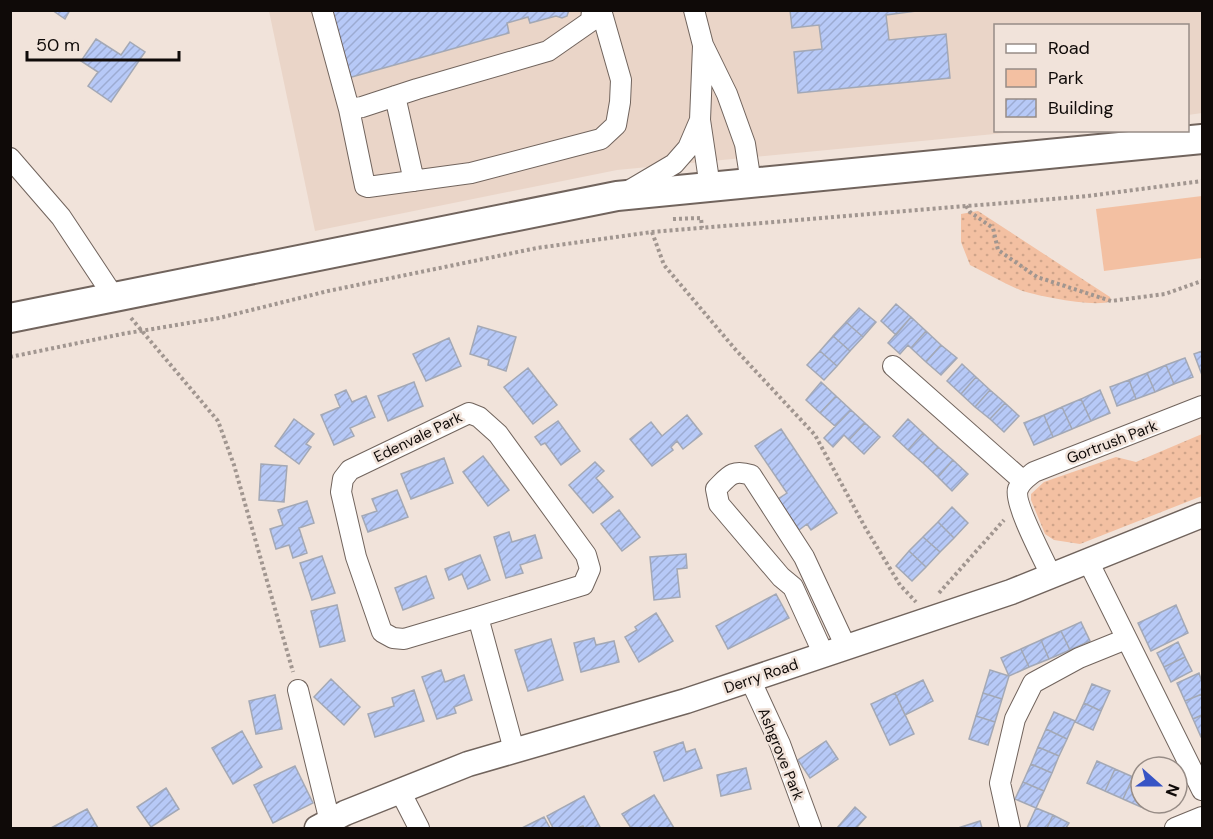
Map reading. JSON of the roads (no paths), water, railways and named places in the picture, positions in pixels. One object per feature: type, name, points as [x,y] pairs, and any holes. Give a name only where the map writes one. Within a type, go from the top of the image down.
[{"type":"highway","points":[[10,318],[617,196],[1203,139]]},
{"type":"main road","name":"Derry Road","points":[[323,825],[345,813],[468,764],[686,701],[835,651],[925,615],[1011,592],[1203,515]]},
{"type":"street","points":[[322,10],[349,109],[364,186],[376,187],[471,173],[601,139],[616,125],[621,80],[601,10]]},
{"type":"street","points":[[349,109],[548,51],[591,21],[592,10]]},
{"type":"street","points":[[694,10],[703,45],[727,94],[745,144],[751,183]]},
{"type":"street","points":[[703,45],[700,120],[710,187]]},
{"type":"street","points":[[395,96],[414,182]]},
{"type":"street","points":[[617,196],[674,165],[688,148],[700,120]]},
{"type":"street","points":[[10,158],[61,217],[114,297]]},
{"type":"street","points":[[893,366],[1023,481],[1017,491],[1019,504],[1051,575]]},
{"type":"street","name":"Gortrush Park","points":[[1023,481],[1034,472],[1203,406]]},
{"type":"street","name":"Edenvale Park","points":[[469,413],[479,417],[498,434],[586,555],[590,570],[583,585],[478,617],[404,639],[393,638],[382,632],[356,557],[341,492],[343,479],[350,470],[469,413]]},
{"type":"street","points":[[741,472],[751,475],[804,556],[813,576],[835,651],[793,587],[781,577],[719,504],[716,489],[731,474],[741,472]]},
{"type":"street","points":[[1088,561],[1203,790]]},
{"type":"street","points":[[793,587],[813,576]]},
{"type":"street","points":[[478,617],[514,750]]},
{"type":"street","points":[[1010,828],[1000,783],[1015,719],[1033,683],[1079,658],[1126,639]]},
{"type":"street","name":"Ashgrove Park","points":[[750,679],[780,744],[811,828]]},
{"type":"street","points":[[298,690],[323,825]]},
{"type":"street","points":[[400,791],[419,828]]},
{"type":"street","points":[[1175,828],[1203,817]]}]
